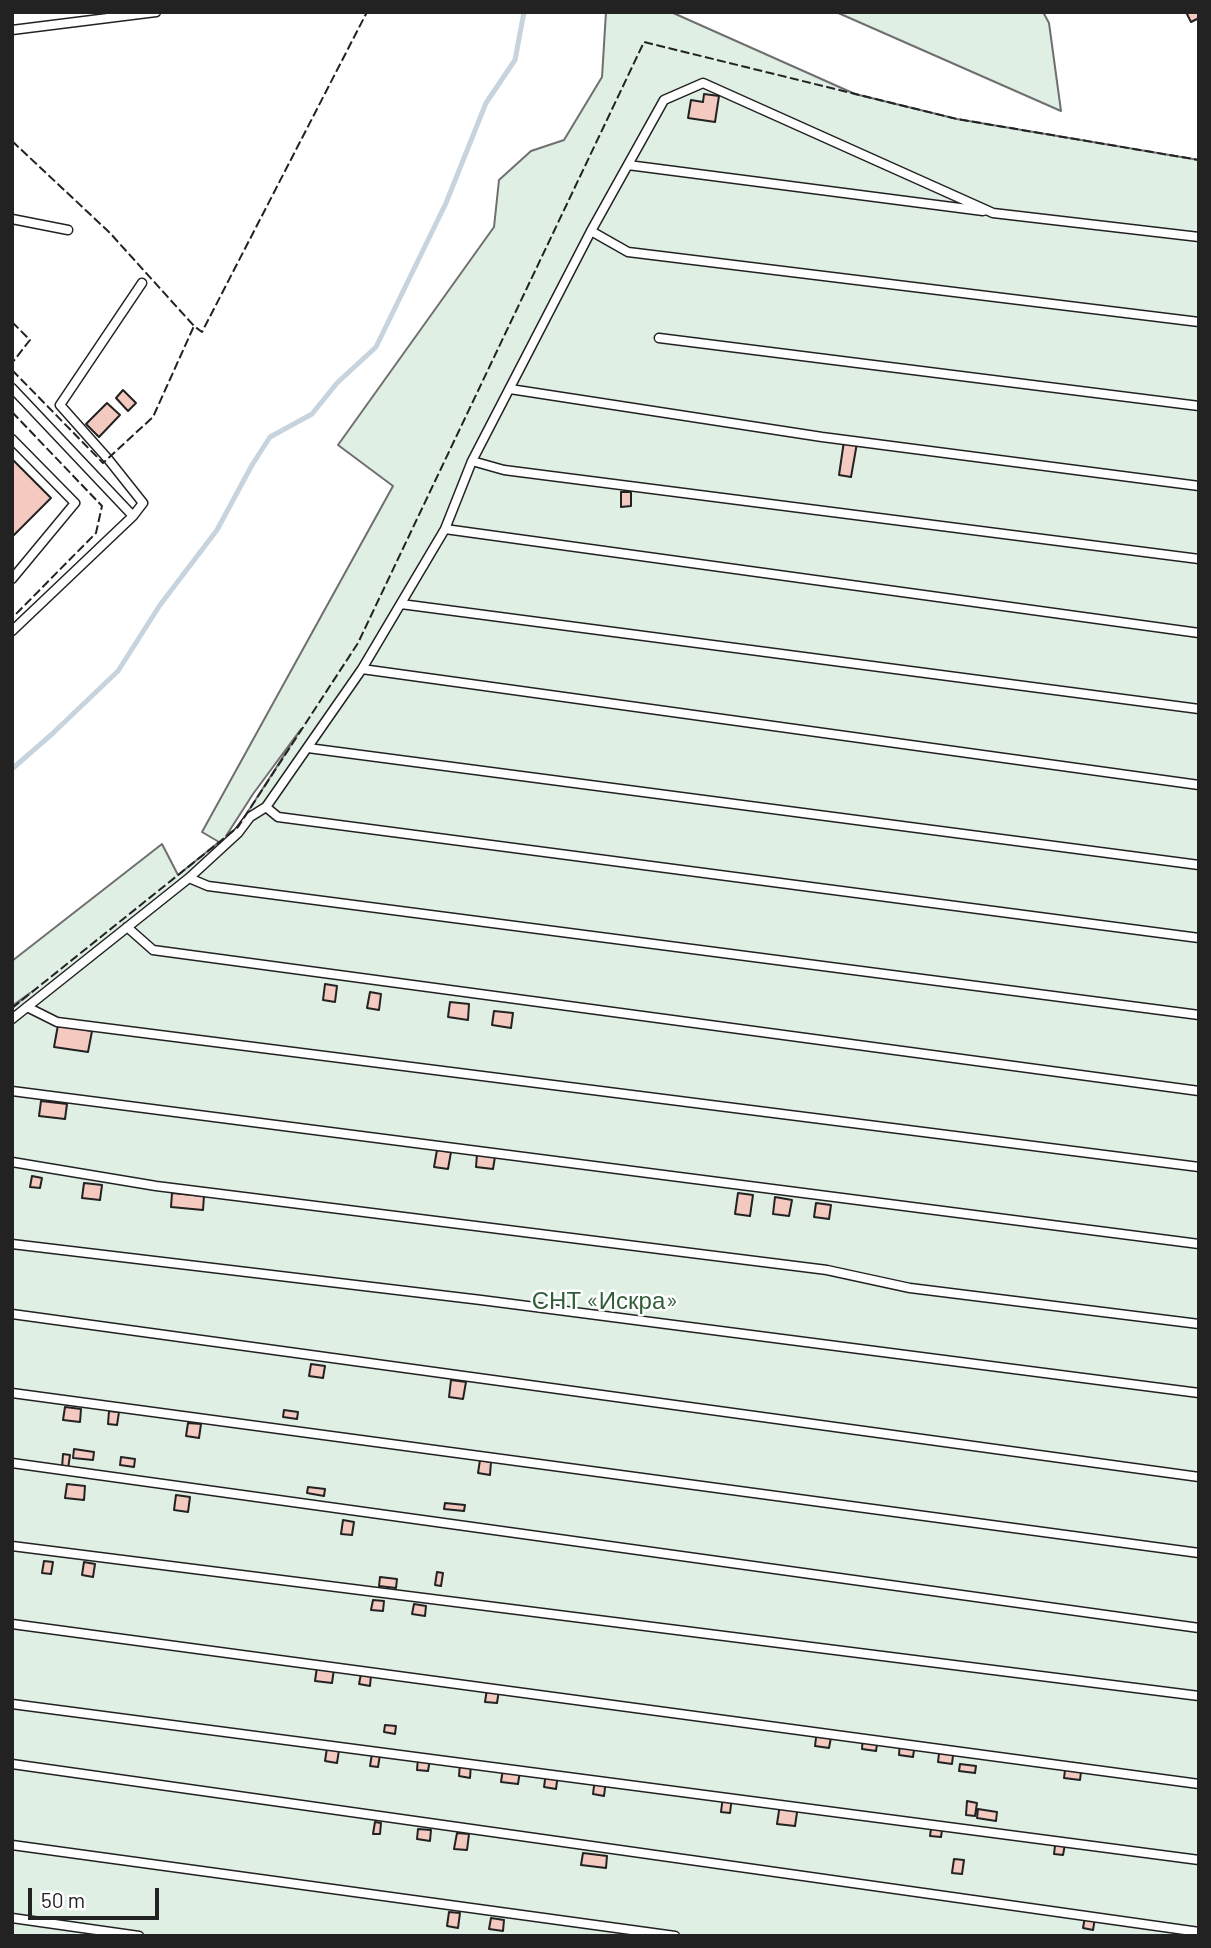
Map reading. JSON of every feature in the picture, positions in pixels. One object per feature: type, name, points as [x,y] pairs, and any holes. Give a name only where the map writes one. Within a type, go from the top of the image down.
[{"type":"lane","points":[[12,30],[156,12]]},
{"type":"lane","points":[[12,1019],[189,878],[238,833],[250,817],[266,807],[308,748],[362,668],[445,529],[472,461],[664,100],[702,83],[993,212]]},
{"type":"lane","points":[[628,165],[1199,237]]},
{"type":"lane","points":[[12,219],[68,230]]},
{"type":"lane","points":[[592,231],[628,252],[1199,322]]},
{"type":"lane","points":[[12,631],[133,516],[142,503],[108,459],[60,405],[142,283]]},
{"type":"lane","points":[[659,338],[1199,406]]},
{"type":"lane","points":[[12,388],[133,516]]},
{"type":"lane","points":[[510,388],[822,437],[1199,486]]},
{"type":"lane","points":[[12,439],[75,503],[12,579]]},
{"type":"lane","points":[[472,461],[504,470],[1199,559]]},
{"type":"lane","points":[[445,529],[1199,634]]},
{"type":"lane","points":[[401,604],[1199,709]]},
{"type":"lane","points":[[362,668],[1199,785]]},
{"type":"lane","points":[[308,748],[1199,865]]},
{"type":"lane","points":[[266,807],[278,817],[1199,938]]},
{"type":"lane","points":[[189,878],[208,886],[1199,1015]]},
{"type":"lane","points":[[127,927],[153,950],[1199,1091]]},
{"type":"lane","points":[[27,1007],[57,1022],[1199,1167]]},
{"type":"lane","points":[[12,1091],[1199,1244]]},
{"type":"lane","points":[[12,1162],[156,1186],[827,1270],[910,1288],[1199,1324]]},
{"type":"lane","points":[[12,1244],[481,1300],[1199,1393]]},
{"type":"lane","points":[[12,1314],[1199,1477]]},
{"type":"lane","points":[[12,1393],[1199,1553]]},
{"type":"lane","points":[[12,1462],[1199,1628]]},
{"type":"lane","points":[[12,1546],[1199,1696]]},
{"type":"lane","points":[[12,1624],[1199,1784]]},
{"type":"lane","points":[[12,1704],[1199,1860]]},
{"type":"lane","points":[[12,1765],[1199,1931]]},
{"type":"lane","points":[[12,1844],[676,1936]]},
{"type":"lane","points":[[12,1918],[139,1936]]},
{"type":"green space","name":"СНТ «Искра»","points":[[606,12],[671,12],[855,94],[957,119],[1199,160],[1199,1936],[12,1936],[12,1008],[30,993],[12,1006],[12,961],[162,844],[178,875],[219,842],[202,832],[393,486],[338,445],[494,227],[499,180],[531,151],[564,140],[602,77]],"holes":[[[301,729],[238,827],[226,836]]]},
{"type":"green space","points":[[836,12],[1043,12],[1049,23],[1061,111]]},
{"type":"building","points":[[1186,12],[1199,12],[1199,18],[1191,22]]},
{"type":"building","points":[[704,94],[719,96],[715,122],[688,118],[691,100],[703,102]]},
{"type":"building","points":[[123,390],[136,403],[128,411],[116,398]]},
{"type":"building","points":[[107,403],[120,415],[99,437],[86,424]]},
{"type":"building","points":[[844,441],[857,443],[851,477],[839,475]]},
{"type":"building","points":[[12,459],[51,498],[12,537]]},
{"type":"building","points":[[621,492],[631,492],[631,506],[621,507]]},
{"type":"building","points":[[325,984],[337,986],[335,1002],[323,1000]]},
{"type":"building","points":[[370,992],[381,994],[379,1010],[367,1008]]},
{"type":"building","points":[[450,1002],[469,1004],[468,1020],[448,1017]]},
{"type":"building","points":[[494,1011],[513,1013],[511,1028],[492,1025]]},
{"type":"building","points":[[58,1025],[92,1031],[88,1052],[54,1047]]},
{"type":"building","points":[[41,1101],[67,1104],[65,1119],[39,1116]]},
{"type":"building","points":[[437,1150],[451,1152],[448,1169],[434,1167]]},
{"type":"building","points":[[477,1154],[495,1157],[493,1169],[476,1167]]},
{"type":"building","points":[[32,1176],[42,1178],[40,1188],[30,1187]]},
{"type":"building","points":[[84,1183],[102,1185],[100,1200],[82,1198]]},
{"type":"building","points":[[172,1193],[204,1196],[203,1210],[171,1207]]},
{"type":"building","points":[[738,1193],[753,1195],[750,1216],[735,1214]]},
{"type":"building","points":[[775,1197],[792,1200],[789,1216],[773,1214]]},
{"type":"building","points":[[816,1203],[831,1205],[829,1219],[814,1217]]},
{"type":"building","points":[[311,1364],[325,1366],[323,1378],[309,1376]]},
{"type":"building","points":[[451,1380],[466,1382],[463,1399],[449,1397]]},
{"type":"building","points":[[65,1407],[81,1409],[80,1422],[63,1420]]},
{"type":"building","points":[[284,1410],[298,1412],[297,1419],[283,1417]]},
{"type":"building","points":[[109,1411],[119,1412],[117,1425],[108,1424]]},
{"type":"building","points":[[188,1423],[201,1424],[199,1438],[186,1436]]},
{"type":"building","points":[[74,1449],[94,1452],[93,1460],[73,1458]]},
{"type":"building","points":[[63,1454],[70,1455],[68,1469],[62,1468]]},
{"type":"building","points":[[121,1457],[135,1459],[134,1467],[120,1465]]},
{"type":"building","points":[[480,1460],[491,1462],[490,1475],[478,1473]]},
{"type":"building","points":[[67,1484],[85,1486],[84,1500],[65,1498]]},
{"type":"building","points":[[308,1487],[325,1489],[324,1496],[307,1493]]},
{"type":"building","points":[[176,1495],[190,1497],[188,1512],[174,1510]]},
{"type":"building","points":[[445,1503],[465,1505],[464,1511],[444,1509]]},
{"type":"building","points":[[343,1520],[354,1522],[352,1535],[341,1534]]},
{"type":"building","points":[[44,1561],[53,1562],[51,1574],[42,1573]]},
{"type":"building","points":[[84,1562],[95,1564],[93,1577],[82,1575]]},
{"type":"building","points":[[437,1572],[443,1573],[441,1586],[435,1585]]},
{"type":"building","points":[[380,1577],[397,1579],[396,1588],[379,1586]]},
{"type":"building","points":[[373,1600],[384,1601],[383,1611],[371,1610]]},
{"type":"building","points":[[414,1604],[426,1606],[425,1616],[412,1614]]},
{"type":"building","points":[[317,1667],[334,1669],[332,1683],[315,1681]]},
{"type":"building","points":[[361,1674],[371,1675],[370,1686],[359,1684]]},
{"type":"building","points":[[487,1689],[499,1690],[497,1703],[485,1702]]},
{"type":"building","points":[[385,1725],[396,1726],[395,1734],[384,1732]]},
{"type":"building","points":[[817,1730],[832,1732],[829,1748],[815,1746]]},
{"type":"building","points":[[863,1736],[878,1738],[876,1751],[862,1749]]},
{"type":"building","points":[[900,1741],[915,1743],[913,1757],[899,1755]]},
{"type":"building","points":[[940,1745],[954,1747],[952,1764],[938,1762]]},
{"type":"building","points":[[327,1748],[339,1750],[337,1763],[325,1761]]},
{"type":"building","points":[[372,1754],[380,1755],[378,1767],[370,1766]]},
{"type":"building","points":[[418,1758],[430,1759],[428,1771],[417,1770]]},
{"type":"building","points":[[1066,1762],[1082,1764],[1080,1780],[1064,1778]]},
{"type":"building","points":[[460,1763],[471,1764],[470,1778],[459,1776]]},
{"type":"building","points":[[960,1764],[976,1766],[975,1773],[959,1771]]},
{"type":"building","points":[[503,1769],[520,1771],[518,1784],[501,1782]]},
{"type":"building","points":[[546,1773],[558,1774],[556,1789],[544,1787]]},
{"type":"building","points":[[595,1778],[606,1780],[604,1796],[593,1794]]},
{"type":"building","points":[[723,1796],[732,1797],[730,1813],[721,1812]]},
{"type":"building","points":[[967,1801],[977,1803],[975,1816],[966,1815]]},
{"type":"building","points":[[780,1804],[798,1806],[795,1826],[777,1824]]},
{"type":"building","points":[[978,1809],[997,1812],[996,1821],[977,1818]]},
{"type":"building","points":[[932,1821],[943,1823],[941,1837],[930,1836]]},
{"type":"building","points":[[375,1822],[381,1823],[380,1834],[373,1834]]},
{"type":"building","points":[[418,1829],[431,1830],[430,1841],[417,1839]]},
{"type":"building","points":[[457,1833],[469,1834],[467,1850],[454,1849]]},
{"type":"building","points":[[1056,1838],[1066,1839],[1063,1855],[1054,1854]]},
{"type":"building","points":[[583,1853],[607,1856],[606,1868],[581,1865]]},
{"type":"building","points":[[954,1859],[964,1860],[962,1874],[952,1873]]},
{"type":"building","points":[[449,1912],[460,1913],[458,1928],[447,1926]]},
{"type":"building","points":[[1085,1917],[1095,1918],[1093,1930],[1083,1928]]},
{"type":"building","points":[[491,1918],[504,1920],[503,1931],[489,1929]]},
{"type":"waterway","points":[[12,769],[118,671],[160,605],[217,530],[270,437],[312,414],[337,383],[376,347],[446,203],[486,103],[515,60],[524,12]]},
{"type":"fence","points":[[12,141],[110,233],[202,332],[367,12]]},
{"type":"fence","points":[[12,1008],[238,827],[358,643],[644,42],[957,119],[1199,160]]},
{"type":"fence","points":[[12,322],[30,340],[12,363]]},
{"type":"fence","points":[[12,370],[103,463],[153,417],[194,326]]},
{"type":"fence","points":[[12,412],[102,506],[96,533],[12,618]]}]
